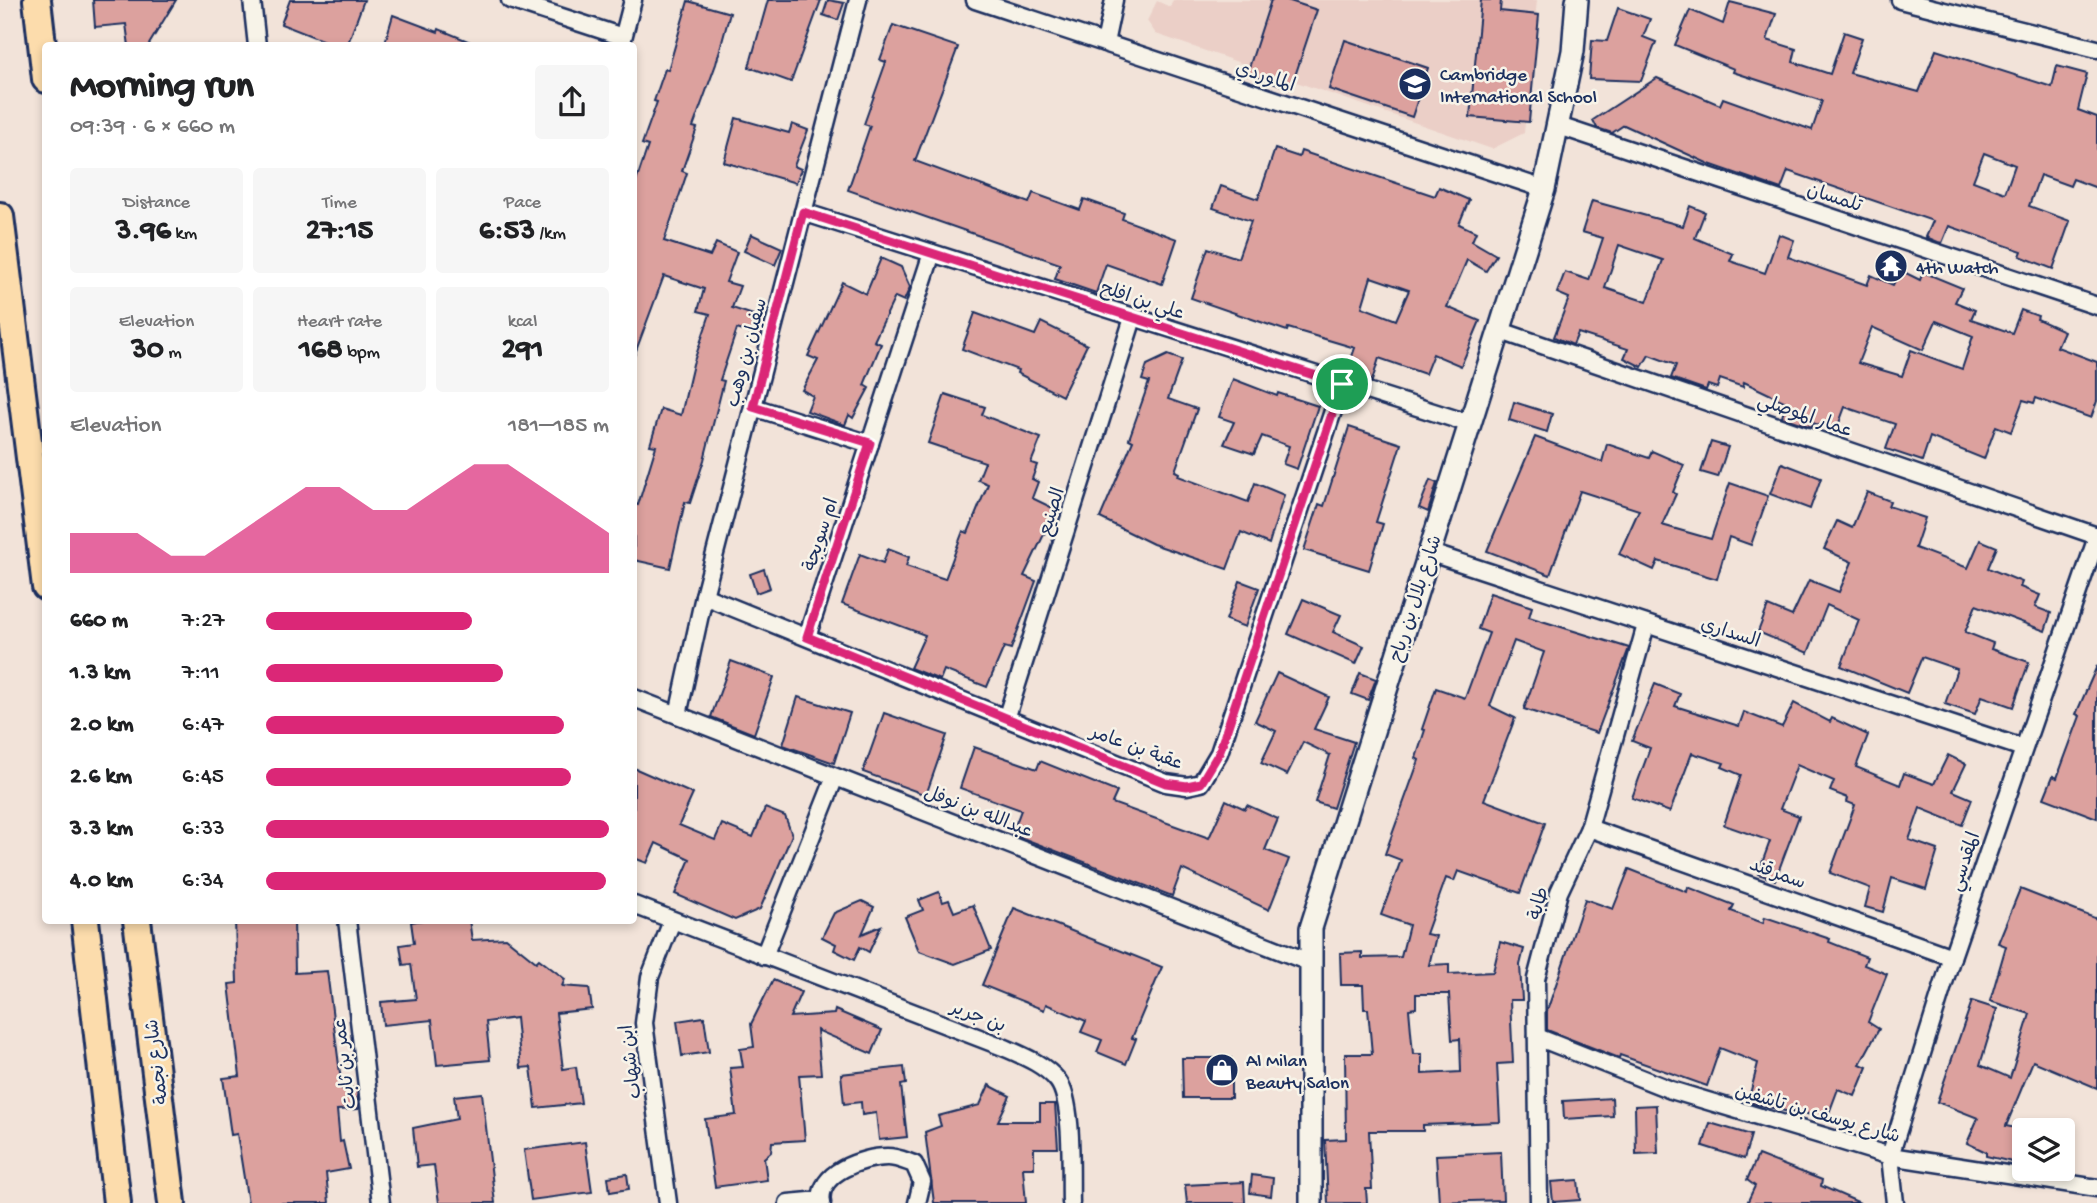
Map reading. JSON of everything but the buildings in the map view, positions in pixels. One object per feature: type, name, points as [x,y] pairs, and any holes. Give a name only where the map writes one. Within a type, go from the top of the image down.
[{"type":"main road","points":[[23,0],[38,13],[42,46]]},
{"type":"main road","points":[[0,216],[42,555]]},
{"type":"main road","points":[[85,924],[117,1203]]},
{"type":"main road","name":"شارع نجمة","points":[[137,924],[172,1203]]},
{"type":"street","points":[[252,0],[257,42]]},
{"type":"street","points":[[510,0],[622,41],[633,0]]},
{"type":"street","name":"سفيان بن وهب","points":[[677,715],[704,596],[858,0]]},
{"type":"street","name":"الماوردي","points":[[975,0],[1544,189]]},
{"type":"street","points":[[1105,43],[1114,0]]},
{"type":"street","name":"شارع بلال بن رباح","points":[[1311,1203],[1311,928],[1544,189],[1573,51],[1577,0]]},
{"type":"street","points":[[1900,0],[2097,49]]},
{"type":"street","name":"تلمسان","points":[[1559,126],[2097,306]]},
{"type":"street","name":"علي بن افلح","points":[[803,212],[1471,425]]},
{"type":"street","name":"ام سويجة","points":[[807,637],[932,253]]},
{"type":"street","name":"الصنيع","points":[[1007,716],[1133,318]]},
{"type":"street","name":"عمار الموصلي","points":[[1501,331],[2097,536]]},
{"type":"street","name":"عقبة بن عامر","points":[[704,596],[1007,716],[1166,783],[1187,786],[1201,783],[1219,753],[1342,384]]},
{"type":"street","points":[[753,407],[870,443]]},
{"type":"street","name":"المقدسي","points":[[1895,1203],[1890,1156],[1952,957],[2097,536]]},
{"type":"street","name":"السداري","points":[[1428,552],[2023,748]]},
{"type":"street","name":"طابة","points":[[1539,1203],[1536,979],[1559,892],[1589,828],[1646,625]]},
{"type":"street","name":"عبدالله بن نوفل","points":[[637,699],[1309,962]]},
{"type":"street","points":[[764,956],[835,777]]},
{"type":"street","name":"سمرقند","points":[[1589,828],[1952,957]]},
{"type":"street","name":"بن جرير","points":[[637,906],[1003,1046],[1034,1062],[1058,1081],[1065,1100],[1072,1203]]},
{"type":"street","name":"ابن شهاب","points":[[668,1203],[643,1023],[650,977],[672,921]]},
{"type":"street","name":"عمر بن ثابت","points":[[347,924],[381,1203]]},
{"type":"street","name":"شارع يوسف بن تاشفين","points":[[1537,1037],[1671,1090],[1890,1156],[2097,1188]]},
{"type":"street","points":[[788,1203],[822,1202],[823,1185],[834,1173],[885,1157],[914,1164],[922,1182],[917,1203]]},
{"type":"shaded area","name":"Cambridge International School","points":[[1173,0],[1537,0],[1524,133],[1492,149],[1156,34],[1147,21],[1157,1],[1170,7]]},
{"type":"place","name":"Cambridge International School","points":[[1415,84]]},
{"type":"place","name":"4th Watch","points":[[1891,266]]},
{"type":"place","name":"Al Milan Beauty Salon","points":[[1222,1070]]},
{"type":"route","points":[[803,212],[1342,384],[1219,753],[1211,771],[1201,783],[1187,786],[1166,783],[1007,716],[807,637],[870,443],[753,407],[803,212]]}]
